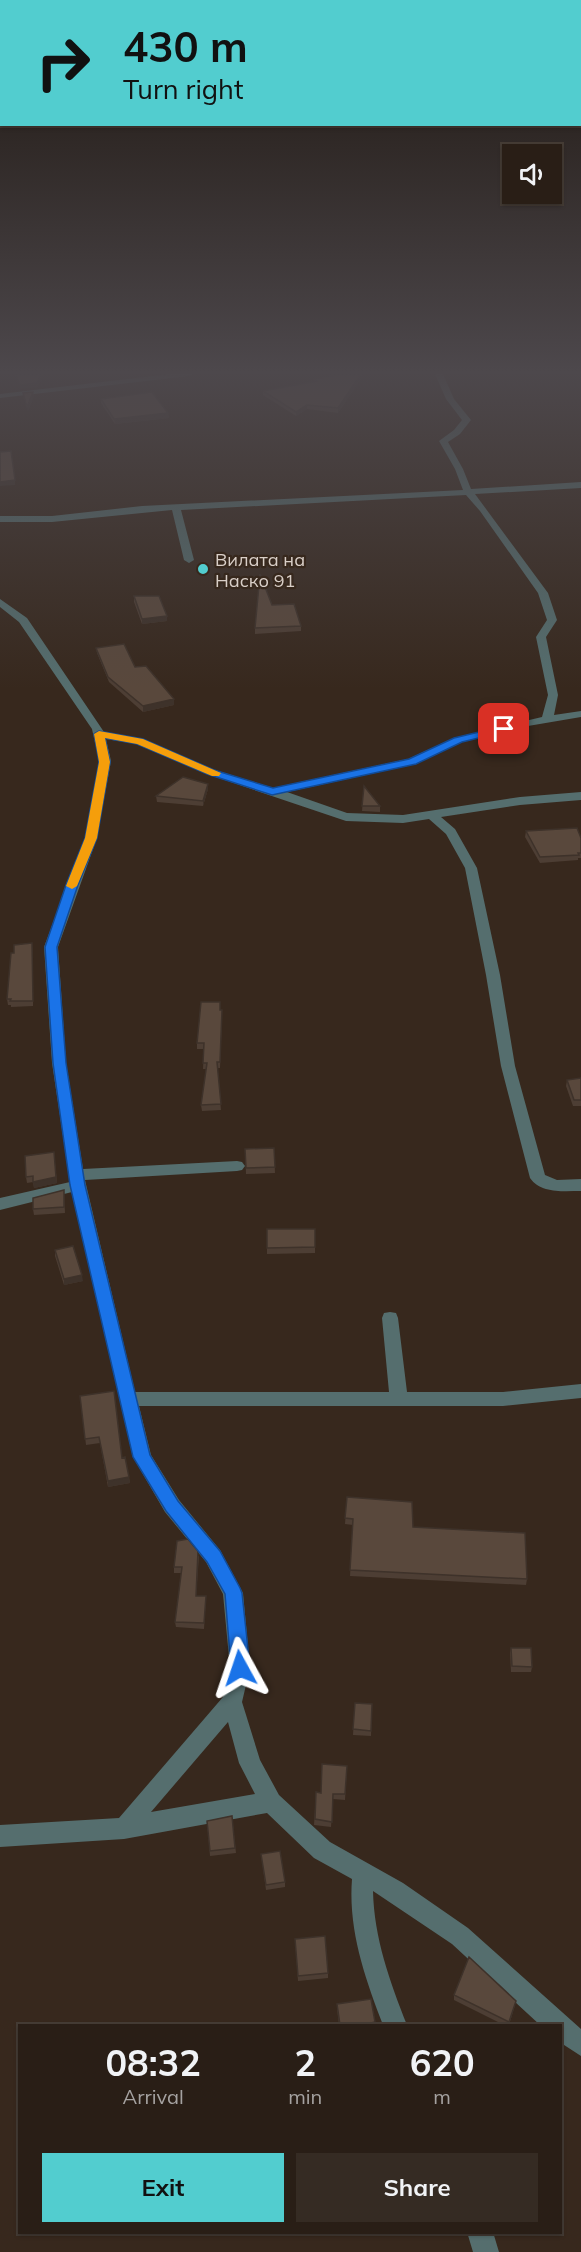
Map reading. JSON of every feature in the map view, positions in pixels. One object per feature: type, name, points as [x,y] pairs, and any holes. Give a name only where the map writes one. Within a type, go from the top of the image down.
[{"type":"street","points":[[463,479],[468,492],[483,509],[543,593],[552,621],[541,638],[553,695],[547,720]]},
{"type":"street","points":[[0,519],[52,519],[176,507],[581,485]]},
{"type":"street","points":[[176,507],[189,560]]},
{"type":"street","points":[[0,602],[23,620],[98,729],[105,762],[91,838],[51,947],[59,1063],[77,1180],[142,1457],[172,1506],[213,1556],[233,1593],[240,1668],[232,1702],[124,1828]]},
{"type":"street","points":[[272,792],[412,762],[458,740],[581,714]]},
{"type":"street","points":[[99,734],[139,741],[211,772],[346,817],[403,819],[520,801],[581,796]]},
{"type":"street","points":[[432,815],[451,831],[471,868],[493,975],[508,1066],[538,1178],[555,1186],[581,1185]]},
{"type":"street","points":[[0,1204],[77,1180],[237,1166]]},
{"type":"street","points":[[390,1318],[399,1400]]},
{"type":"street","points":[[128,1399],[503,1399],[581,1391]]},
{"type":"street","points":[[232,1702],[250,1763],[271,1802],[322,1850],[395,1891],[460,1936],[558,2024]]},
{"type":"street","points":[[0,1836],[124,1828],[271,1802]]},
{"type":"street","points":[[363,1873],[361,1893],[373,1968],[394,2024]]},
{"type":"street","points":[[562,2028],[581,2044]]},
{"type":"street","points":[[481,2234],[486,2252]]},
{"type":"building","points":[[0,479],[15,479],[15,480],[0,482]]},
{"type":"building","points":[[260,574],[272,605],[294,604],[301,626],[255,628]]},
{"type":"building","points":[[134,596],[159,596],[167,616],[142,619]]},
{"type":"building","points":[[124,644],[135,667],[146,666],[174,699],[143,706],[108,677],[96,648]]},
{"type":"building","points":[[183,777],[208,784],[203,801],[156,796]]},
{"type":"building","points":[[364,786],[380,806],[362,806]]},
{"type":"building","points":[[577,828],[581,838],[579,855],[540,857],[526,831]]},
{"type":"building","points":[[32,943],[33,1001],[10,1001],[11,999],[7,999],[11,953],[14,953],[14,945]]},
{"type":"building","points":[[201,1002],[220,1002],[220,1010],[222,1010],[220,1062],[217,1062],[221,1104],[201,1105],[207,1063],[203,1063],[204,1043],[197,1043]]},
{"type":"building","points":[[581,1078],[581,1100],[574,1100],[567,1080]]},
{"type":"building","points":[[274,1148],[275,1167],[246,1168],[245,1149]]},
{"type":"building","points":[[54,1152],[56,1177],[33,1182],[33,1176],[26,1177],[25,1156]]},
{"type":"building","points":[[64,1190],[64,1207],[33,1209],[33,1198]]},
{"type":"building","points":[[267,1229],[315,1229],[315,1247],[267,1248]]},
{"type":"building","points":[[73,1246],[82,1275],[64,1279],[55,1250]]},
{"type":"building","points":[[114,1391],[122,1458],[125,1457],[129,1477],[108,1481],[99,1437],[85,1439],[80,1396]]},
{"type":"building","points":[[347,1497],[412,1502],[413,1527],[525,1533],[527,1579],[350,1570],[353,1519],[345,1518]]},
{"type":"building","points":[[188,1539],[198,1551],[196,1596],[206,1596],[204,1623],[175,1622],[182,1567],[174,1567],[177,1541]]},
{"type":"building","points":[[511,1648],[531,1648],[532,1667],[512,1666]]},
{"type":"building","points":[[355,1703],[372,1704],[371,1731],[353,1729]]},
{"type":"building","points":[[322,1764],[347,1766],[345,1794],[333,1794],[332,1822],[315,1819],[316,1792],[321,1793]]},
{"type":"building","points":[[232,1816],[235,1848],[210,1851],[207,1821]]},
{"type":"building","points":[[280,1851],[285,1882],[266,1885],[261,1854]]},
{"type":"building","points":[[325,1936],[328,1973],[298,1976],[295,1939]]},
{"type":"building","points":[[469,1957],[516,2001],[509,2022],[454,1995]]},
{"type":"building","points":[[371,1999],[375,2022],[340,2024],[337,2004]]},
{"type":"slow traffic","points":[[72,886],[91,838],[105,762],[99,734],[139,741],[216,773]]},
{"type":"place","name":"Вилата на Наско 91","points":[[203,569]]},
{"type":"route","points":[[240,1668],[233,1593],[213,1556],[172,1506],[142,1457],[78,1185],[59,1063],[51,947],[91,838],[105,762],[99,734],[139,741],[211,772],[272,792],[412,762],[458,740],[504,729]]}]
